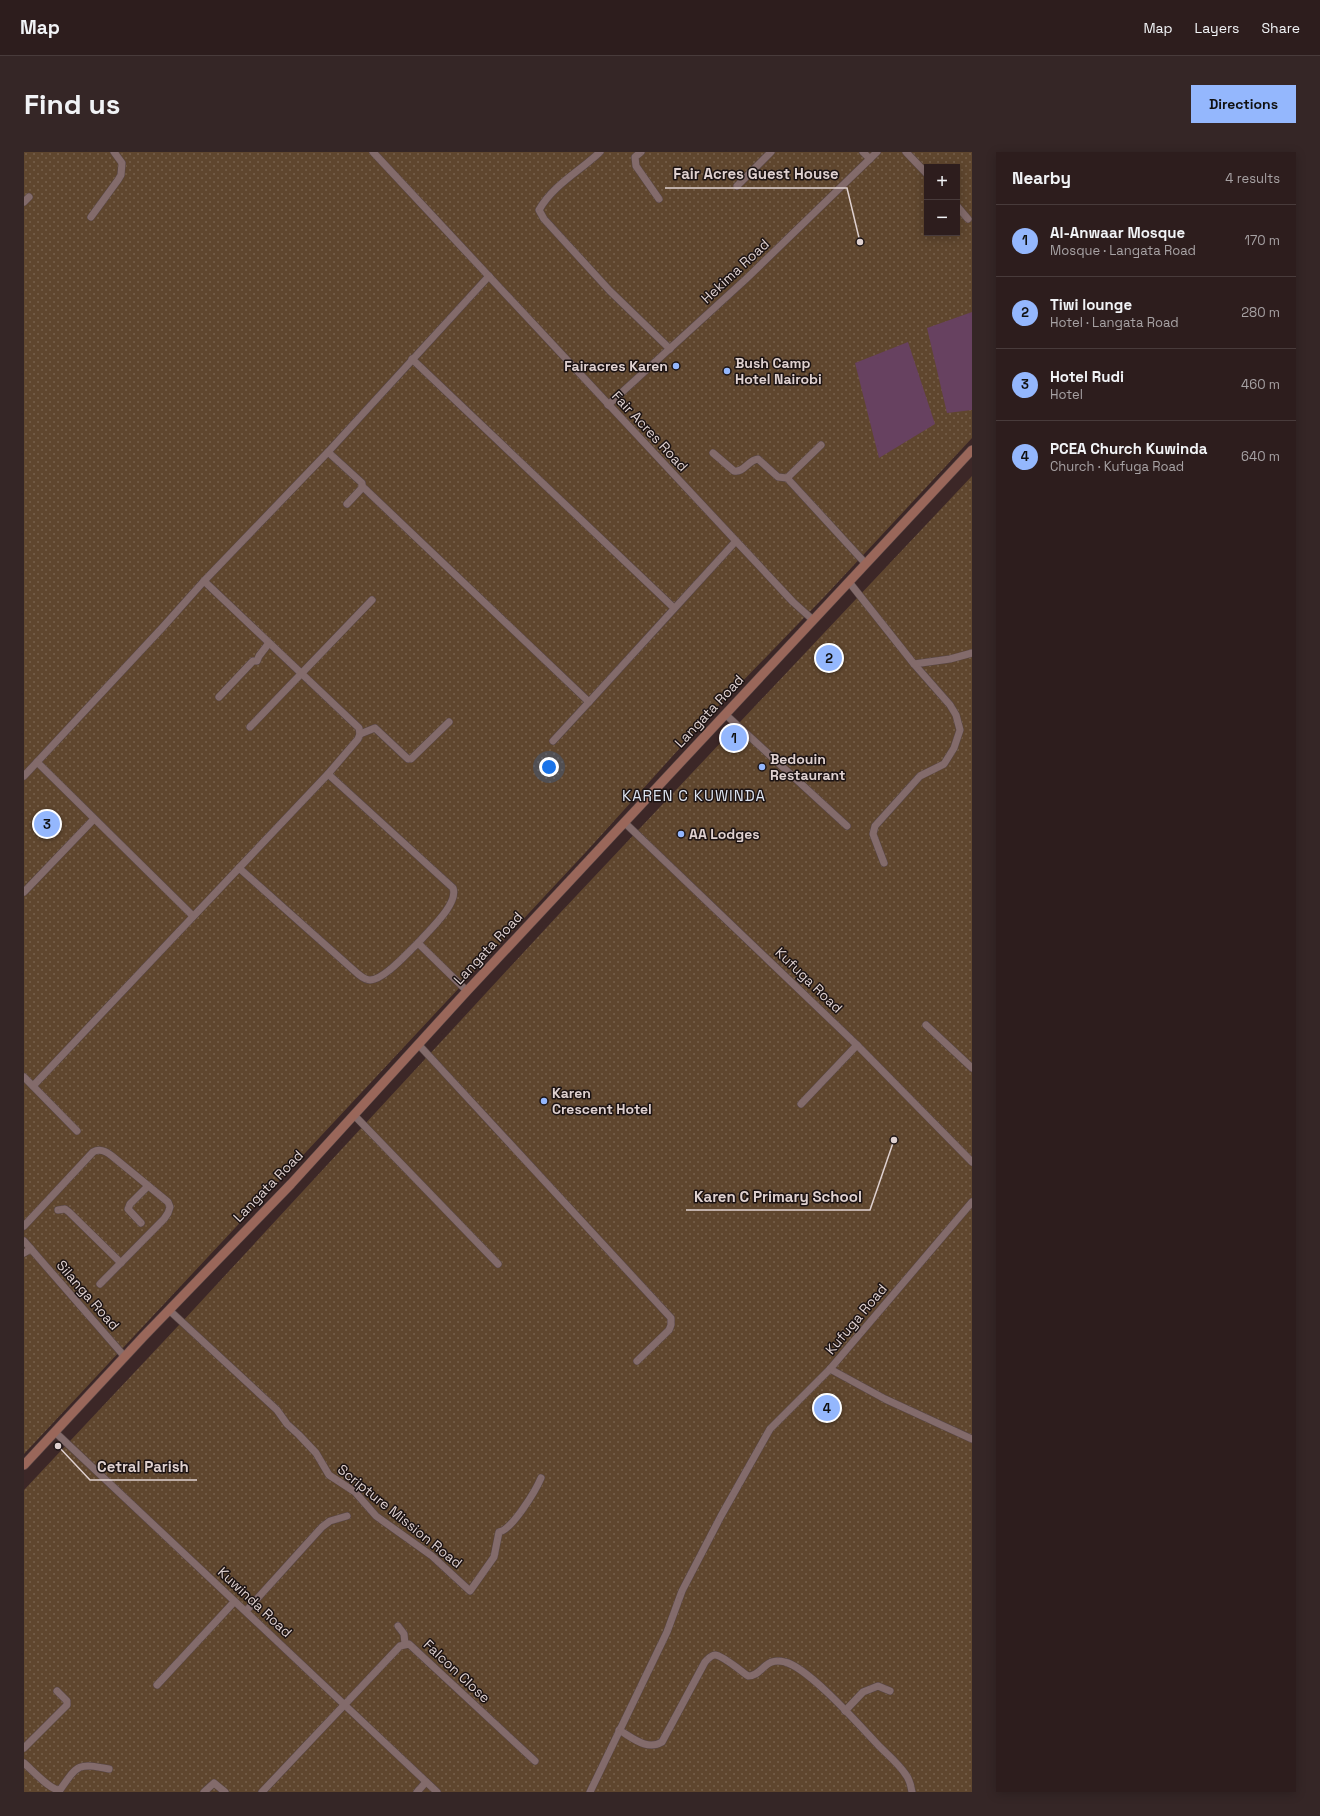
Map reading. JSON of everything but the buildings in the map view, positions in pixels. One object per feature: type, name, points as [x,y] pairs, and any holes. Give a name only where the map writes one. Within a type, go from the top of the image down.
[{"type":"main road","name":"Langata Road","points":[[24,1465],[169,1310],[291,1184],[467,991],[972,450]]},
{"type":"street","points":[[90,218],[121,175],[122,163],[114,152]]},
{"type":"street","name":"Fair Acres Road","points":[[373,152],[793,602],[813,620]]},
{"type":"street","points":[[600,152],[565,180],[546,200],[539,210],[544,219],[610,291],[670,349]]},
{"type":"street","points":[[641,152],[635,157],[636,166],[659,199]]},
{"type":"street","points":[[737,186],[771,152]]},
{"type":"street","points":[[863,152],[870,159]]},
{"type":"street","name":"Hekima Road","points":[[608,405],[780,246],[877,152]]},
{"type":"street","points":[[906,152],[924,171]]},
{"type":"street","points":[[960,210],[968,219]]},
{"type":"street","points":[[24,776],[157,634],[204,581],[328,452],[489,276]]},
{"type":"street","points":[[412,359],[674,608]]},
{"type":"street","points":[[787,478],[821,445]]},
{"type":"street","points":[[328,452],[589,702]]},
{"type":"street","points":[[713,453],[734,471],[741,471],[753,460],[758,459],[778,477],[787,478],[866,564]]},
{"type":"street","points":[[347,504],[362,486]]},
{"type":"street","points":[[553,741],[736,541]]},
{"type":"street","points":[[33,1086],[328,774],[358,739],[360,734],[357,725],[204,581]]},
{"type":"street","points":[[849,582],[914,664],[950,705],[956,715],[960,730],[954,748],[944,764],[920,776],[875,826],[873,834],[884,863]]},
{"type":"street","points":[[250,727],[372,600]]},
{"type":"street","points":[[219,697],[253,661],[257,661],[269,643]]},
{"type":"street","points":[[914,664],[950,659],[972,653]]},
{"type":"street","points":[[725,714],[847,826]]},
{"type":"street","points":[[360,734],[375,728],[408,759],[411,759],[448,722]]},
{"type":"street","points":[[37,762],[193,916]]},
{"type":"street","points":[[239,868],[358,974],[366,979],[374,979],[387,971],[418,942],[451,905],[454,895],[453,888],[328,774]]},
{"type":"street","points":[[24,892],[94,819]]},
{"type":"street","name":"Kufuga Road","points":[[624,822],[857,1045],[972,1162]]},
{"type":"street","points":[[418,942],[467,991]]},
{"type":"street","points":[[926,1025],[972,1068]]},
{"type":"street","points":[[418,1044],[671,1318],[672,1325],[669,1330],[638,1361]]},
{"type":"street","points":[[801,1104],[857,1045]]},
{"type":"street","points":[[24,1078],[77,1131]]},
{"type":"street","points":[[354,1116],[498,1264]]},
{"type":"street","points":[[24,1226],[86,1159],[97,1150],[107,1152],[168,1202],[170,1207],[168,1213],[100,1284]]},
{"type":"street","points":[[141,1223],[128,1209],[148,1186]]},
{"type":"street","name":"Kufuga Road","points":[[972,1202],[830,1369],[885,1399],[972,1439]]},
{"type":"street","points":[[58,1210],[65,1209],[69,1212],[121,1263]]},
{"type":"street","name":"Silanga Road","points":[[24,1241],[125,1357]]},
{"type":"street","points":[[24,1253],[31,1249]]},
{"type":"street","name":"Scripture Mission Road","points":[[169,1310],[277,1410],[287,1424],[299,1434],[316,1453],[329,1475],[355,1492],[376,1516],[432,1556],[470,1591],[494,1557],[499,1532],[504,1530],[525,1506],[536,1491],[541,1478]]},
{"type":"street","points":[[590,1792],[667,1632],[682,1591],[721,1516],[770,1429],[830,1369]]},
{"type":"street","name":"Kuwinda Road","points":[[55,1432],[234,1602],[246,1611],[438,1792]]},
{"type":"street","points":[[246,1611],[322,1527],[330,1521],[347,1516]]},
{"type":"street","points":[[157,1685],[234,1602]]},
{"type":"street","points":[[398,1626],[404,1634],[405,1644]]},
{"type":"street","name":"Falcon Close","points":[[262,1792],[400,1646],[405,1644],[409,1644],[535,1761]]},
{"type":"street","points":[[619,1730],[649,1746],[656,1746],[662,1742],[705,1662],[713,1655],[718,1655],[748,1676],[755,1674],[767,1663],[776,1660],[786,1662],[795,1666],[825,1691],[907,1775],[912,1792]]},
{"type":"street","points":[[845,1712],[867,1690],[878,1686],[890,1691]]},
{"type":"street","points":[[24,1748],[67,1705],[67,1701],[57,1691]]},
{"type":"street","points":[[24,1764],[49,1786],[57,1790],[60,1790],[73,1771],[80,1767],[88,1765],[109,1769]]},
{"type":"street","points":[[417,1792],[426,1782]]},
{"type":"street","points":[[204,1792],[214,1783],[225,1792]]},
{"type":"shaded area","points":[[24,152],[972,152],[972,438],[826,595],[707,718],[586,852],[24,1454]]},
{"type":"shaded area","points":[[972,312],[972,410],[947,413],[927,328]]},
{"type":"shaded area","points":[[908,342],[935,424],[879,458],[855,363]]},
{"type":"shaded area","points":[[972,476],[972,1792],[24,1792],[24,1490],[194,1309],[560,913]]},
{"type":"place","name":"Fair Acres Guest House","points":[[860,242]]},
{"type":"place","name":"Fairacres Karen","points":[[676,366]]},
{"type":"place","name":"Bush Camp Hotel Nairobi","points":[[727,371]]},
{"type":"place","name":"Tiwi lounge","points":[[829,658]]},
{"type":"place","name":"Al-Anwaar Mosque","points":[[734,738]]},
{"type":"place","name":"Bedouin Restaurant","points":[[762,767]]},
{"type":"place","name":"Hotel Rudi","points":[[47,824]]},
{"type":"place","name":"AA Lodges","points":[[681,834]]},
{"type":"place","name":"Karen Crescent Hotel","points":[[544,1101]]},
{"type":"place","name":"Karen C Primary School","points":[[894,1140]]},
{"type":"place","name":"PCEA Church Kuwinda","points":[[827,1408]]},
{"type":"place","name":"Cetral Parish","points":[[58,1446]]},
{"type":"district","name":"KAREN C KUWINDA","points":[[694,795]]}]
